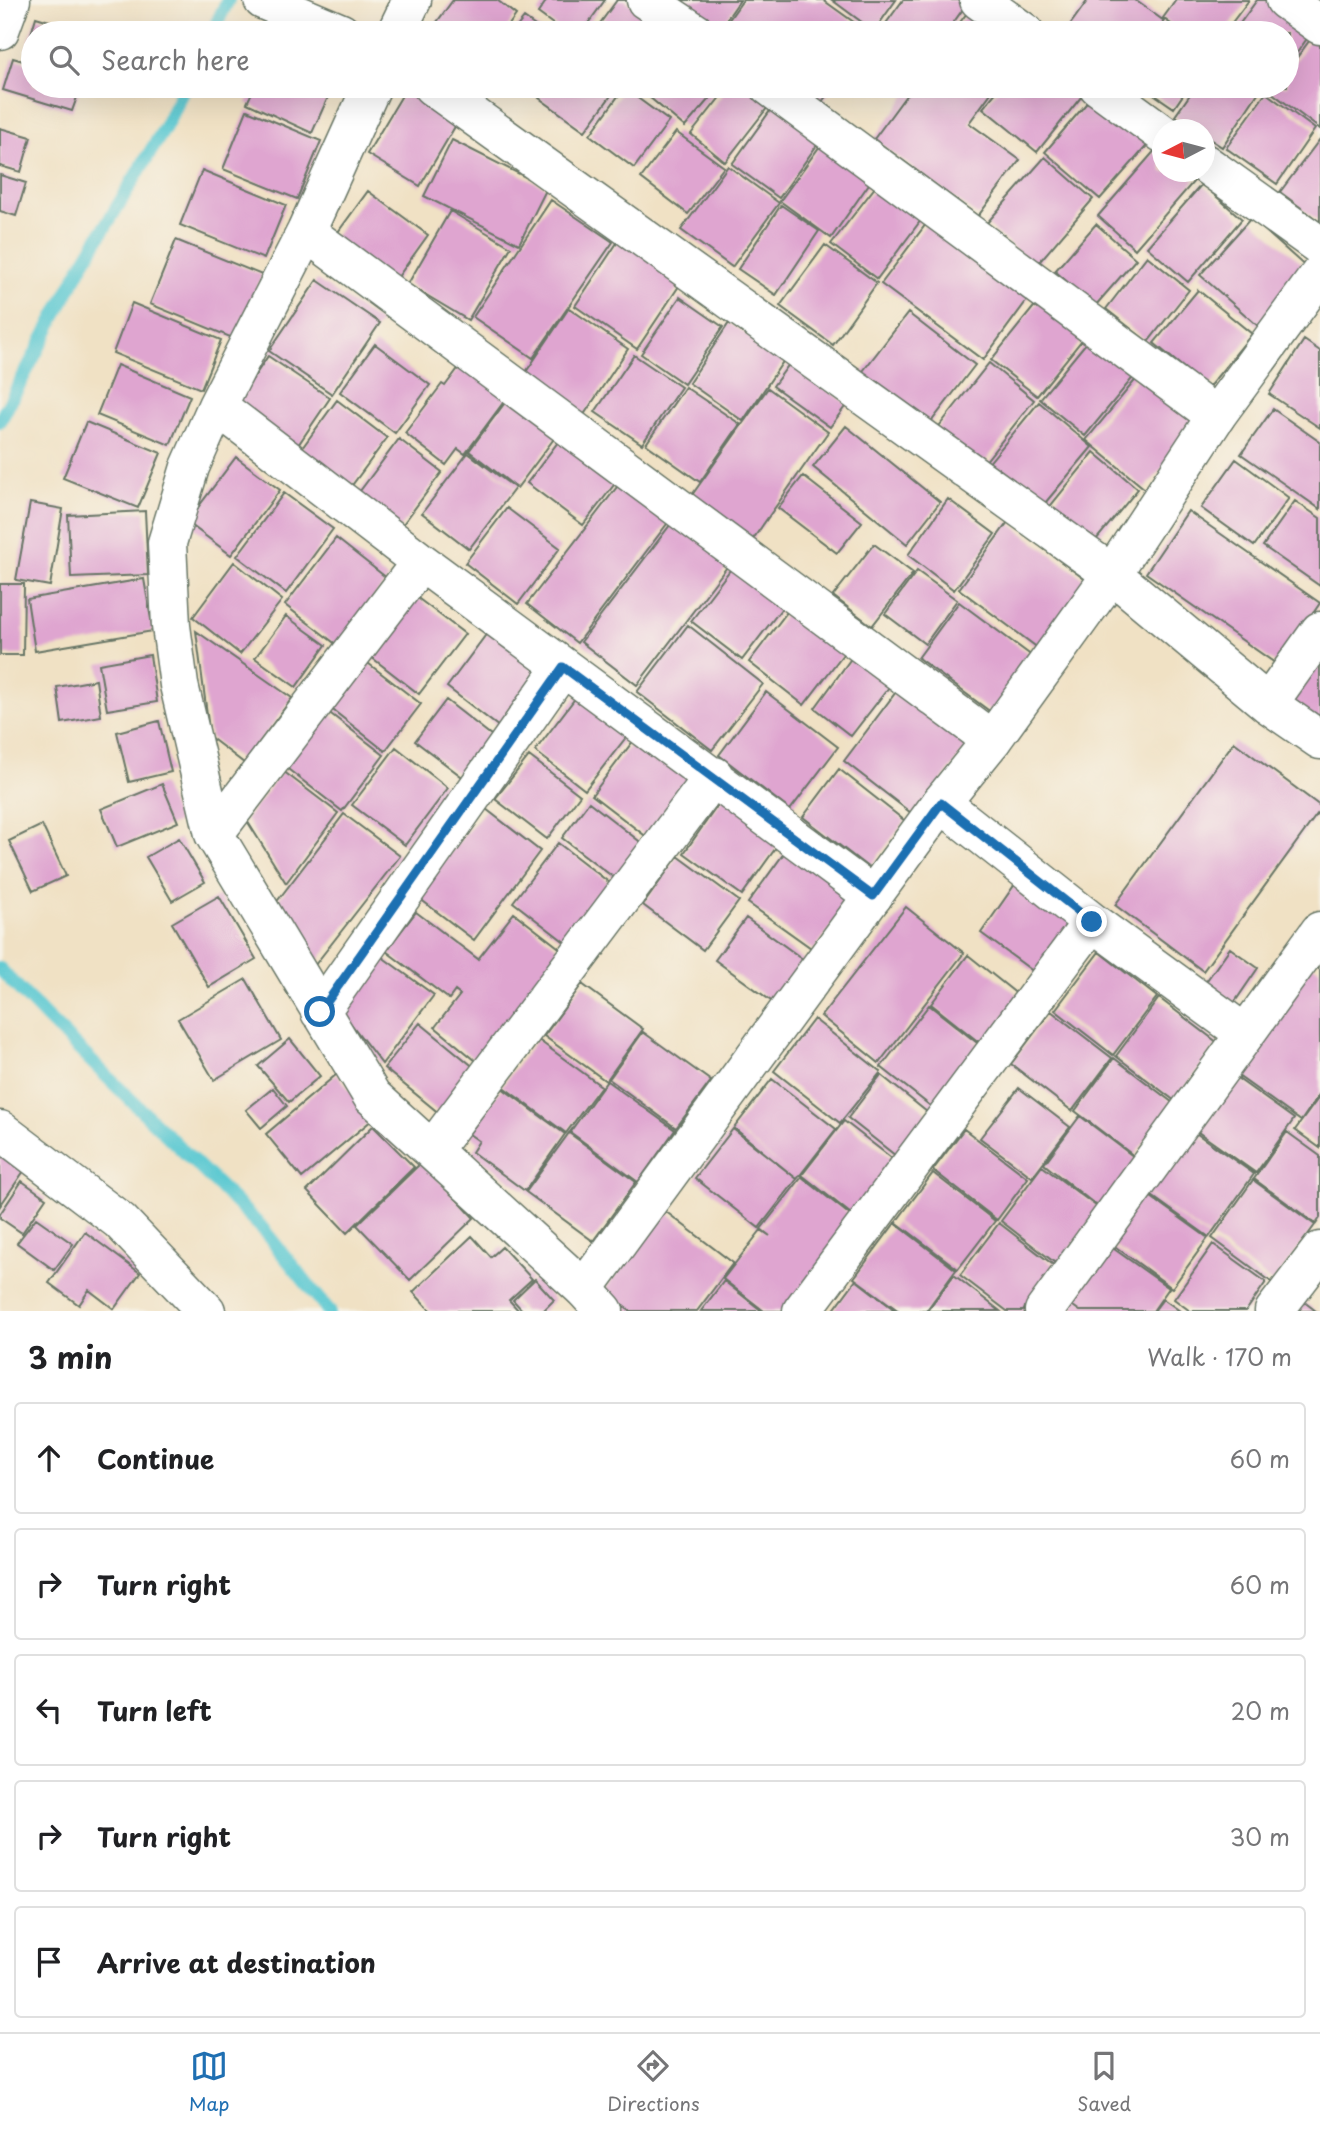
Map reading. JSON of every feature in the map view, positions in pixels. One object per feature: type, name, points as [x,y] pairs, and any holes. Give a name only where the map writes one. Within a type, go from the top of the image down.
[{"type":"street","points":[[263,0],[313,21]]},
{"type":"street","points":[[402,21],[412,0]]},
{"type":"street","points":[[646,0],[678,21]]},
{"type":"street","points":[[979,0],[1008,21]]},
{"type":"street","points":[[1285,0],[1320,25]]},
{"type":"street","points":[[367,98],[306,232],[217,406],[190,467],[167,543],[171,626],[179,685],[214,834],[372,1096],[433,1149],[594,1300],[873,896],[941,803],[992,740],[1112,575],[1216,416],[1320,274]]},
{"type":"street","points":[[449,98],[1112,575],[1268,704],[1320,740]]},
{"type":"street","points":[[785,98],[1216,416]]},
{"type":"street","points":[[1115,98],[1152,125]]},
{"type":"street","points":[[1215,170],[1320,246]]},
{"type":"street","points":[[306,232],[992,740]]},
{"type":"street","points":[[217,406],[421,562],[873,896]]},
{"type":"street","points":[[214,834],[421,562]]},
{"type":"street","points":[[1268,704],[1320,631]]},
{"type":"street","points":[[320,1012],[563,667]]},
{"type":"street","points":[[433,1149],[714,776]]},
{"type":"street","points":[[941,803],[1092,922],[1244,1033]]},
{"type":"street","points":[[802,1311],[1092,922]]},
{"type":"street","points":[[1044,1311],[1320,931]]},
{"type":"street","points":[[0,1130],[120,1221],[206,1311]]},
{"type":"street","points":[[1274,1311],[1320,1251]]},
{"type":"building","points":[[453,0],[497,0],[516,15],[512,21],[438,21]]},
{"type":"building","points":[[547,0],[605,0],[590,21],[549,21],[538,13]]},
{"type":"building","points":[[617,0],[625,0],[654,21],[602,21]]},
{"type":"building","points":[[678,0],[740,0],[725,21],[707,21]]},
{"type":"building","points":[[743,0],[823,0],[852,21],[728,21]]},
{"type":"building","points":[[832,0],[896,0],[881,21],[860,21]]},
{"type":"building","points":[[903,0],[968,2],[955,21],[888,21]]},
{"type":"building","points":[[1088,0],[1135,0],[1164,21],[1073,21]]},
{"type":"building","points":[[1176,0],[1249,0],[1233,21],[1167,21],[1163,18]]},
{"type":"building","points":[[1257,0],[1279,0],[1315,27],[1299,50],[1299,21],[1242,21]]},
{"type":"building","points":[[973,5],[994,21],[961,21]]},
{"type":"building","points":[[1318,29],[1320,30],[1320,129],[1279,98],[1299,98],[1299,55]]},
{"type":"building","points":[[13,58],[21,60],[21,95],[3,90]]},
{"type":"building","points":[[29,98],[77,98],[72,111]]},
{"type":"building","points":[[249,98],[328,98],[312,133],[247,103]]},
{"type":"building","points":[[400,98],[426,98],[460,118],[420,186],[367,154]]},
{"type":"building","points":[[539,98],[609,98],[585,131]]},
{"type":"building","points":[[617,98],[638,98],[669,121],[634,168],[590,135]]},
{"type":"building","points":[[650,98],[710,98],[685,127]]},
{"type":"building","points":[[720,98],[765,98],[771,103],[725,162],[691,134]]},
{"type":"building","points":[[904,98],[987,98],[969,123],[1020,160],[978,216],[874,139]]},
{"type":"building","points":[[991,98],[1080,98],[1037,152],[983,108]]},
{"type":"building","points":[[1091,98],[1105,98],[1152,140],[1100,199],[1045,152]]},
{"type":"building","points":[[1159,98],[1181,98],[1174,108]]},
{"type":"building","points":[[1188,98],[1255,98],[1222,147],[1215,142],[1215,119],[1179,119],[1175,116]]},
{"type":"building","points":[[1262,98],[1273,98],[1315,129],[1277,184],[1226,148]]},
{"type":"building","points":[[775,104],[822,138],[779,198],[732,164]]},
{"type":"building","points":[[247,110],[321,141],[297,199],[223,169]]},
{"type":"building","points":[[0,128],[31,137],[21,172],[0,166]]},
{"type":"building","points":[[676,132],[724,167],[688,214],[641,178]]},
{"type":"building","points":[[828,135],[878,171],[831,238],[780,201]]},
{"type":"building","points":[[1320,139],[1320,222],[1280,192]]},
{"type":"building","points":[[452,140],[547,188],[519,244],[424,196]]},
{"type":"building","points":[[1152,154],[1152,182],[1193,182],[1135,249],[1098,216]]},
{"type":"building","points":[[1045,157],[1093,199],[1035,267],[986,224]]},
{"type":"building","points":[[728,166],[779,203],[732,267],[681,230]]},
{"type":"building","points":[[202,170],[286,205],[264,259],[180,225]]},
{"type":"building","points":[[0,175],[26,183],[16,216],[0,211]]},
{"type":"building","points":[[883,177],[927,212],[877,279],[831,244]]},
{"type":"building","points":[[1202,184],[1242,219],[1188,282],[1147,247]]},
{"type":"building","points":[[368,191],[428,235],[390,288],[330,243]]},
{"type":"building","points":[[551,200],[613,242],[533,358],[473,317]]},
{"type":"building","points":[[781,205],[819,231],[776,295],[738,269]]},
{"type":"building","points":[[450,211],[511,247],[468,320],[408,284]]},
{"type":"building","points":[[932,216],[1033,292],[983,360],[881,284]]},
{"type":"building","points":[[1251,218],[1308,269],[1258,326],[1200,275]]},
{"type":"building","points":[[1096,224],[1136,259],[1095,306],[1055,271]]},
{"type":"building","points":[[621,237],[683,280],[637,349],[575,306]]},
{"type":"building","points":[[176,240],[262,275],[235,339],[150,304]]},
{"type":"building","points":[[825,245],[877,283],[833,345],[780,306]]},
{"type":"building","points":[[1147,256],[1189,290],[1148,342],[1106,309]]},
{"type":"building","points":[[317,280],[380,323],[332,394],[269,351]]},
{"type":"building","points":[[1198,290],[1252,334],[1208,388],[1154,343]]},
{"type":"building","points":[[680,297],[723,327],[684,384],[641,354]]},
{"type":"building","points":[[1041,298],[1086,335],[1037,396],[991,360]]},
{"type":"building","points":[[132,303],[221,340],[201,389],[113,353]]},
{"type":"building","points":[[569,308],[628,349],[581,419],[522,378]]},
{"type":"building","points":[[908,313],[975,365],[927,427],[860,375]]},
{"type":"building","points":[[729,323],[784,360],[743,421],[689,383]]},
{"type":"building","points":[[1091,337],[1136,374],[1085,436],[1040,399]]},
{"type":"building","points":[[1304,340],[1320,351],[1320,428],[1269,394]]},
{"type":"building","points":[[375,344],[430,385],[395,433],[340,392]]},
{"type":"building","points":[[634,355],[681,387],[642,444],[595,412]]},
{"type":"building","points":[[268,356],[330,398],[292,454],[231,412]]},
{"type":"building","points":[[466,358],[511,392],[465,454],[458,449],[446,465],[405,433],[442,384],[445,386]]},
{"type":"building","points":[[790,363],[847,404],[830,427],[773,386]]},
{"type":"building","points":[[989,363],[1034,400],[981,467],[936,430]]},
{"type":"building","points":[[117,365],[190,396],[170,445],[97,415]]},
{"type":"building","points":[[1142,372],[1201,421],[1145,489],[1086,440]]},
{"type":"building","points":[[685,387],[740,424],[700,482],[646,444]]},
{"type":"building","points":[[768,388],[828,432],[753,539],[692,495]]},
{"type":"building","points":[[513,392],[562,428],[517,488],[469,451]]},
{"type":"building","points":[[337,400],[387,438],[347,492],[297,455]]},
{"type":"building","points":[[1039,402],[1092,447],[1040,509],[987,465]]},
{"type":"building","points":[[1273,409],[1320,442],[1320,509],[1241,454]]},
{"type":"building","points":[[86,422],[161,453],[138,508],[63,478]]},
{"type":"building","points":[[846,426],[940,502],[907,544],[813,467]]},
{"type":"building","points":[[568,429],[624,472],[583,525],[527,483]]},
{"type":"building","points":[[399,439],[442,472],[397,532],[354,499]]},
{"type":"building","points":[[1094,452],[1138,489],[1091,546],[1047,510]]},
{"type":"building","points":[[468,453],[515,488],[469,549],[422,513]]},
{"type":"building","points":[[236,457],[280,490],[231,555],[187,522]]},
{"type":"building","points":[[1236,459],[1289,498],[1254,546],[1201,508]]},
{"type":"building","points":[[627,474],[676,512],[577,643],[527,604]]},
{"type":"building","points":[[803,476],[862,522],[837,553],[778,508]]},
{"type":"building","points":[[284,493],[333,529],[286,593],[237,556]]},
{"type":"building","points":[[948,499],[995,534],[954,590],[908,555]]},
{"type":"building","points":[[1295,501],[1320,518],[1320,586],[1263,546]]},
{"type":"building","points":[[30,503],[63,509],[50,586],[16,580]]},
{"type":"building","points":[[507,508],[560,548],[518,604],[465,563]]},
{"type":"building","points":[[145,511],[148,575],[71,578],[68,515]]},
{"type":"building","points":[[1188,511],[1320,603],[1278,665],[1146,573]]},
{"type":"building","points":[[677,516],[733,559],[637,685],[581,642]]},
{"type":"building","points":[[1008,522],[1087,581],[1038,648],[959,589]]},
{"type":"building","points":[[336,538],[388,579],[337,645],[285,605]]},
{"type":"building","points":[[874,544],[913,573],[872,626],[833,596]]},
{"type":"building","points":[[737,561],[788,600],[742,660],[691,621]]},
{"type":"building","points":[[234,562],[282,600],[240,654],[193,617]]},
{"type":"building","points":[[917,571],[957,600],[925,644],[885,614]]},
{"type":"building","points":[[144,579],[153,631],[35,651],[27,599]]},
{"type":"building","points":[[0,584],[24,584],[23,655],[0,655]]},
{"type":"building","points":[[411,593],[465,634],[419,694],[366,653]]},
{"type":"building","points":[[959,602],[1044,665],[1003,721],[918,658]]},
{"type":"building","points":[[794,603],[850,645],[804,705],[749,662]]},
{"type":"building","points":[[286,616],[326,645],[296,687],[255,658]]},
{"type":"building","points":[[688,625],[763,684],[712,750],[637,692]]},
{"type":"building","points":[[491,628],[547,672],[503,730],[447,687]]},
{"type":"building","points":[[196,631],[292,698],[244,763],[210,737]]},
{"type":"building","points":[[858,649],[896,678],[851,736],[815,708]]},
{"type":"building","points":[[150,655],[157,702],[107,710],[99,664]]},
{"type":"building","points":[[360,657],[421,704],[385,751],[324,703]]},
{"type":"building","points":[[1320,659],[1320,732],[1287,710]]},
{"type":"building","points":[[96,680],[101,716],[62,723],[57,687]]},
{"type":"building","points":[[902,684],[973,739],[915,816],[844,761]]},
{"type":"building","points":[[580,692],[631,731],[585,790],[535,751]]},
{"type":"building","points":[[766,692],[838,747],[790,810],[719,755]]},
{"type":"building","points":[[446,700],[496,739],[465,779],[415,741]]},
{"type":"building","points":[[327,711],[384,755],[342,811],[284,766]]},
{"type":"building","points":[[159,721],[171,772],[129,782],[117,732]]},
{"type":"building","points":[[637,736],[697,782],[652,841],[592,795]]},
{"type":"building","points":[[1234,742],[1320,806],[1320,810],[1203,971],[1115,905]]},
{"type":"building","points":[[396,747],[448,788],[405,845],[352,805]]},
{"type":"building","points":[[529,756],[580,795],[547,839],[495,799]]},
{"type":"building","points":[[839,769],[905,821],[869,868],[803,817]]},
{"type":"building","points":[[283,771],[338,813],[286,883],[246,819]]},
{"type":"building","points":[[162,784],[178,822],[117,847],[101,809]]},
{"type":"building","points":[[725,795],[783,838],[742,895],[684,853]]},
{"type":"building","points":[[589,802],[648,848],[621,883],[562,838]]},
{"type":"building","points":[[486,809],[540,851],[474,940],[415,895]]},
{"type":"building","points":[[344,814],[400,856],[311,970],[275,904]]},
{"type":"building","points":[[42,825],[66,876],[33,891],[9,841]]},
{"type":"building","points":[[179,838],[205,882],[172,901],[146,857]]},
{"type":"building","points":[[558,843],[615,887],[570,946],[513,902]]},
{"type":"building","points":[[790,845],[856,892],[814,950],[748,903]]},
{"type":"building","points":[[678,856],[739,901],[703,950],[643,905]]},
{"type":"building","points":[[1020,877],[1085,924],[1045,980],[981,933]]},
{"type":"building","points":[[219,896],[256,959],[209,987],[172,923]]},
{"type":"building","points":[[906,907],[964,953],[879,1063],[821,1016]]},
{"type":"building","points":[[416,912],[478,959],[514,913],[567,954],[481,1065],[435,1027],[460,995],[455,991],[449,999],[386,951]]},
{"type":"building","points":[[746,918],[804,960],[774,1003],[715,960]]},
{"type":"building","points":[[1230,948],[1258,968],[1234,1003],[1205,983]]},
{"type":"building","points":[[1099,952],[1157,997],[1113,1055],[1055,1010]]},
{"type":"building","points":[[378,954],[434,995],[382,1064],[338,1007]]},
{"type":"building","points":[[968,955],[1023,999],[985,1047],[931,1004]]},
{"type":"building","points":[[1312,964],[1320,970],[1320,1093],[1301,1121],[1234,1073]]},
{"type":"building","points":[[246,979],[281,1040],[214,1080],[178,1019]]},
{"type":"building","points":[[582,984],[643,1029],[606,1081],[544,1036]]},
{"type":"building","points":[[1159,998],[1218,1043],[1175,1101],[1116,1056]]},
{"type":"building","points":[[929,1005],[990,1053],[942,1115],[881,1067]]},
{"type":"building","points":[[1051,1011],[1112,1058],[1072,1111],[1011,1064]]},
{"type":"building","points":[[814,1019],[881,1072],[840,1123],[774,1071]]},
{"type":"building","points":[[420,1023],[476,1069],[440,1114],[384,1068]]},
{"type":"building","points":[[643,1032],[711,1081],[676,1128],[609,1079]]},
{"type":"building","points":[[290,1039],[320,1076],[289,1102],[258,1066]]},
{"type":"building","points":[[537,1039],[601,1086],[566,1133],[502,1086]]},
{"type":"building","points":[[1114,1058],[1173,1103],[1134,1156],[1075,1111]]},
{"type":"building","points":[[1230,1073],[1294,1119],[1256,1173],[1191,1127]]},
{"type":"building","points":[[337,1074],[373,1119],[302,1178],[266,1134]]},
{"type":"building","points":[[881,1075],[938,1121],[905,1163],[848,1118]]},
{"type":"building","points":[[772,1079],[836,1129],[797,1179],[734,1128]]},
{"type":"building","points":[[607,1081],[675,1130],[638,1182],[570,1132]]},
{"type":"building","points":[[273,1088],[287,1106],[261,1128],[246,1110]]},
{"type":"building","points":[[502,1088],[565,1134],[525,1191],[472,1152],[479,1141],[469,1134]]},
{"type":"building","points":[[1019,1088],[1070,1127],[1032,1177],[980,1138]]},
{"type":"building","points":[[1320,1096],[1320,1148],[1295,1130]]},
{"type":"building","points":[[1080,1116],[1138,1160],[1101,1209],[1044,1164]]},
{"type":"building","points":[[844,1121],[903,1167],[860,1221],[802,1175]]},
{"type":"building","points":[[373,1126],[414,1167],[347,1233],[307,1191]]},
{"type":"building","points":[[733,1129],[797,1179],[759,1228],[695,1178]]},
{"type":"building","points":[[964,1129],[1028,1178],[997,1220],[933,1170]]},
{"type":"building","points":[[1190,1129],[1254,1174],[1209,1237],[1145,1191]]},
{"type":"building","points":[[1287,1132],[1320,1156],[1320,1218],[1316,1224],[1254,1179]]},
{"type":"building","points":[[569,1133],[636,1182],[593,1241],[526,1192]]},
{"type":"building","points":[[0,1142],[30,1162],[0,1206]]},
{"type":"building","points":[[422,1162],[474,1218],[410,1280],[357,1225]]},
{"type":"building","points":[[1042,1166],[1100,1209],[1058,1265],[1001,1221]]},
{"type":"building","points":[[933,1173],[995,1221],[958,1269],[896,1222]]},
{"type":"building","points":[[802,1177],[860,1223],[792,1311],[764,1311],[723,1279],[761,1230],[770,1236],[761,1229]]},
{"type":"building","points":[[1253,1180],[1315,1225],[1273,1283],[1212,1238]]},
{"type":"building","points":[[22,1181],[46,1198],[22,1233],[0,1218],[0,1214]]},
{"type":"building","points":[[1144,1192],[1208,1238],[1172,1288],[1109,1242]]},
{"type":"building","points":[[665,1211],[733,1263],[697,1311],[630,1311],[604,1291]]},
{"type":"building","points":[[36,1218],[73,1244],[54,1270],[17,1243]]},
{"type":"building","points":[[895,1223],[956,1270],[926,1311],[899,1311],[854,1278]]},
{"type":"building","points":[[999,1223],[1056,1267],[1023,1311],[1007,1311],[960,1275]]},
{"type":"building","points":[[85,1232],[140,1273],[114,1309],[89,1290],[79,1305],[49,1283]]},
{"type":"building","points":[[472,1236],[491,1257],[502,1247],[532,1279],[509,1300],[519,1311],[431,1311],[413,1292]]},
{"type":"building","points":[[1107,1244],[1169,1288],[1153,1311],[1080,1311],[1066,1301]]},
{"type":"building","points":[[1213,1244],[1266,1282],[1246,1311],[1190,1311],[1174,1299]]},
{"type":"building","points":[[954,1275],[1000,1311],[927,1311]]},
{"type":"building","points":[[535,1279],[554,1300],[543,1311],[523,1311],[513,1300]]},
{"type":"building","points":[[856,1280],[896,1311],[833,1311]]},
{"type":"building","points":[[724,1281],[762,1311],[701,1311]]},
{"type":"building","points":[[1163,1299],[1180,1311],[1154,1311]]},
{"type":"building","points":[[1303,1301],[1316,1311],[1295,1311]]},
{"type":"waterway","points":[[218,21],[228,0]]},
{"type":"waterway","points":[[0,421],[81,267],[164,129],[179,98]]},
{"type":"waterway","points":[[0,969],[261,1227],[329,1311]]},
{"type":"route","points":[[320,1012],[563,667],[873,896],[941,803],[1092,922]]}]
